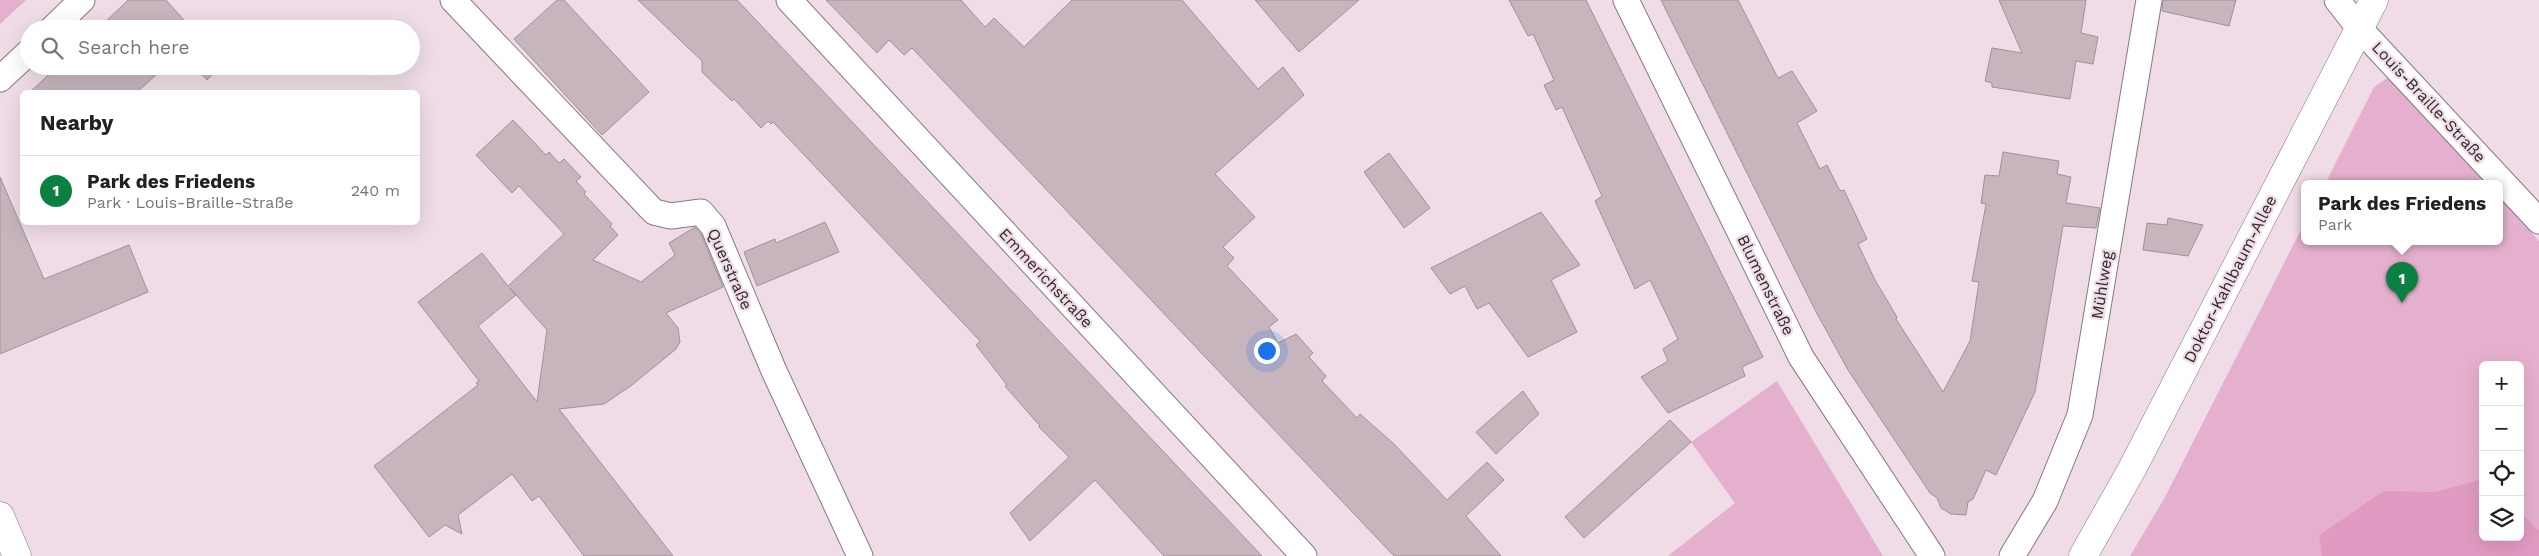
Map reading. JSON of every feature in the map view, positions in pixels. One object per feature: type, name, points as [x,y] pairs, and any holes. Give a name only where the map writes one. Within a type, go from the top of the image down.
[{"type":"main road","name":"Doktor-Kahlbaum-Allee","points":[[2083,556],[2136,460],[2374,0]]},
{"type":"main road","points":[[0,516],[17,556]]},
{"type":"street","points":[[61,20],[82,0]]},
{"type":"street","name":"Querstraße","points":[[453,0],[654,212],[671,216],[700,212],[713,226],[774,370],[860,556]]},
{"type":"street","name":"Emmerichstraße","points":[[789,0],[1304,556]]},
{"type":"street","name":"Blumenstraße","points":[[1626,0],[1801,356],[1932,556]]},
{"type":"street","name":"Mühlweg","points":[[2012,556],[2045,501],[2080,415],[2149,0]]},
{"type":"street","points":[[2337,0],[2359,28]]},
{"type":"street","name":"Louis-Braille-Straße","points":[[2359,28],[2501,180]]},
{"type":"street","points":[[0,79],[20,60]]},
{"type":"street","name":"Louis-Braille-Straße","points":[[2503,182],[2539,221]]},
{"type":"shaded area","points":[[0,0],[26,0],[0,24]]},
{"type":"shaded area","points":[[2389,77],[2486,180],[2327,180],[2374,87]]},
{"type":"shaded area","points":[[2503,199],[2539,241],[2539,556],[2130,556],[2165,497],[2301,230],[2301,245],[2503,245]]},
{"type":"shaded area","points":[[1777,381],[1883,556],[1668,556],[1735,503],[1691,442]]},
{"type":"shaded area","points":[[2479,480],[2479,541],[2524,541],[2524,516],[2539,531],[2539,556],[2322,556],[2319,535],[2384,491],[2435,492]]},
{"type":"building","points":[[128,0],[166,0],[184,20],[107,20]]},
{"type":"building","points":[[557,0],[564,0],[649,92],[602,135],[514,39]]},
{"type":"building","points":[[638,0],[737,0],[1262,556],[1164,556],[1095,480],[1030,541],[1010,513],[1069,457],[1039,427],[1005,386],[1007,385],[976,345],[980,341],[773,122],[771,124],[768,121],[761,128],[734,99],[732,101],[702,72],[702,61]]},
{"type":"building","points":[[826,0],[961,0],[985,27],[994,18],[1024,47],[1072,0],[1182,0],[1258,89],[1283,67],[1304,95],[1215,174],[1255,217],[1223,247],[1234,258],[1227,266],[1278,320],[1269,327],[1278,343],[1296,334],[1313,353],[1309,357],[1326,376],[1322,381],[1357,418],[1360,414],[1394,444],[1447,500],[1487,462],[1504,480],[1466,516],[1501,556],[1394,556],[912,48],[904,55],[889,40],[877,53]]},
{"type":"building","points":[[1255,0],[1359,0],[1299,52]]},
{"type":"building","points":[[1509,0],[1586,0],[1763,357],[1742,367],[1745,376],[1668,413],[1641,377],[1668,361],[1663,349],[1678,339],[1650,280],[1635,289],[1595,201],[1602,196],[1562,107],[1556,110],[1544,85],[1554,80],[1533,34],[1528,36]]},
{"type":"building","points":[[1661,0],[1738,0],[1778,78],[1792,71],[1817,111],[1797,123],[1820,169],[1827,165],[1840,191],[1844,190],[1867,239],[1858,244],[1875,280],[1897,317],[1896,319],[1943,392],[1970,341],[1979,282],[1972,281],[1986,204],[1981,203],[1985,175],[1999,176],[2003,152],[2059,161],[2057,174],[2071,177],[2066,203],[2100,208],[2096,228],[2063,226],[2035,392],[1996,475],[1986,470],[1973,499],[1968,502],[1966,515],[1951,514],[1941,508],[1937,498],[1930,493],[1848,370],[1815,310]]},
{"type":"building","points":[[1999,0],[2086,0],[2081,33],[2098,37],[2093,64],[2076,61],[2070,99],[1992,87],[1992,83],[1985,81],[1992,48],[2022,53]]},
{"type":"building","points":[[2163,0],[2236,0],[2229,26],[2162,11]]},
{"type":"building","points":[[48,75],[156,75],[139,90],[32,90]]},
{"type":"building","points":[[202,75],[212,75],[207,80]]},
{"type":"building","points":[[513,120],[546,155],[549,152],[559,163],[564,159],[581,177],[576,181],[586,192],[584,194],[612,224],[610,226],[618,235],[593,260],[641,282],[675,255],[669,243],[695,227],[701,234],[723,287],[666,313],[678,328],[680,342],[676,349],[632,385],[604,404],[559,409],[673,556],[584,556],[539,496],[532,501],[512,474],[458,515],[462,534],[445,525],[429,537],[374,466],[478,385],[476,383],[479,381],[418,302],[482,253],[508,286],[564,234],[519,186],[512,193],[476,155]],"holes":[[[510,288],[547,330],[537,402],[478,326],[516,295]]]},
{"type":"building","points":[[1389,153],[1430,208],[1404,228],[1364,172]]},
{"type":"building","points":[[0,177],[44,279],[129,245],[148,292],[0,354]]},
{"type":"building","points":[[1541,212],[1580,265],[1551,280],[1577,332],[1528,357],[1489,303],[1477,309],[1465,286],[1450,294],[1431,268]]},
{"type":"building","points":[[2168,218],[2203,225],[2188,256],[2143,250],[2147,223],[2167,225]]},
{"type":"building","points":[[825,222],[839,252],[757,286],[744,252],[775,239],[776,243]]},
{"type":"building","points":[[1523,391],[1539,414],[1496,454],[1476,432]]},
{"type":"building","points":[[1670,420],[1691,442],[1584,538],[1565,517]]},
{"type":"place","name":"Park des Friedens","points":[[2402,303]]}]
